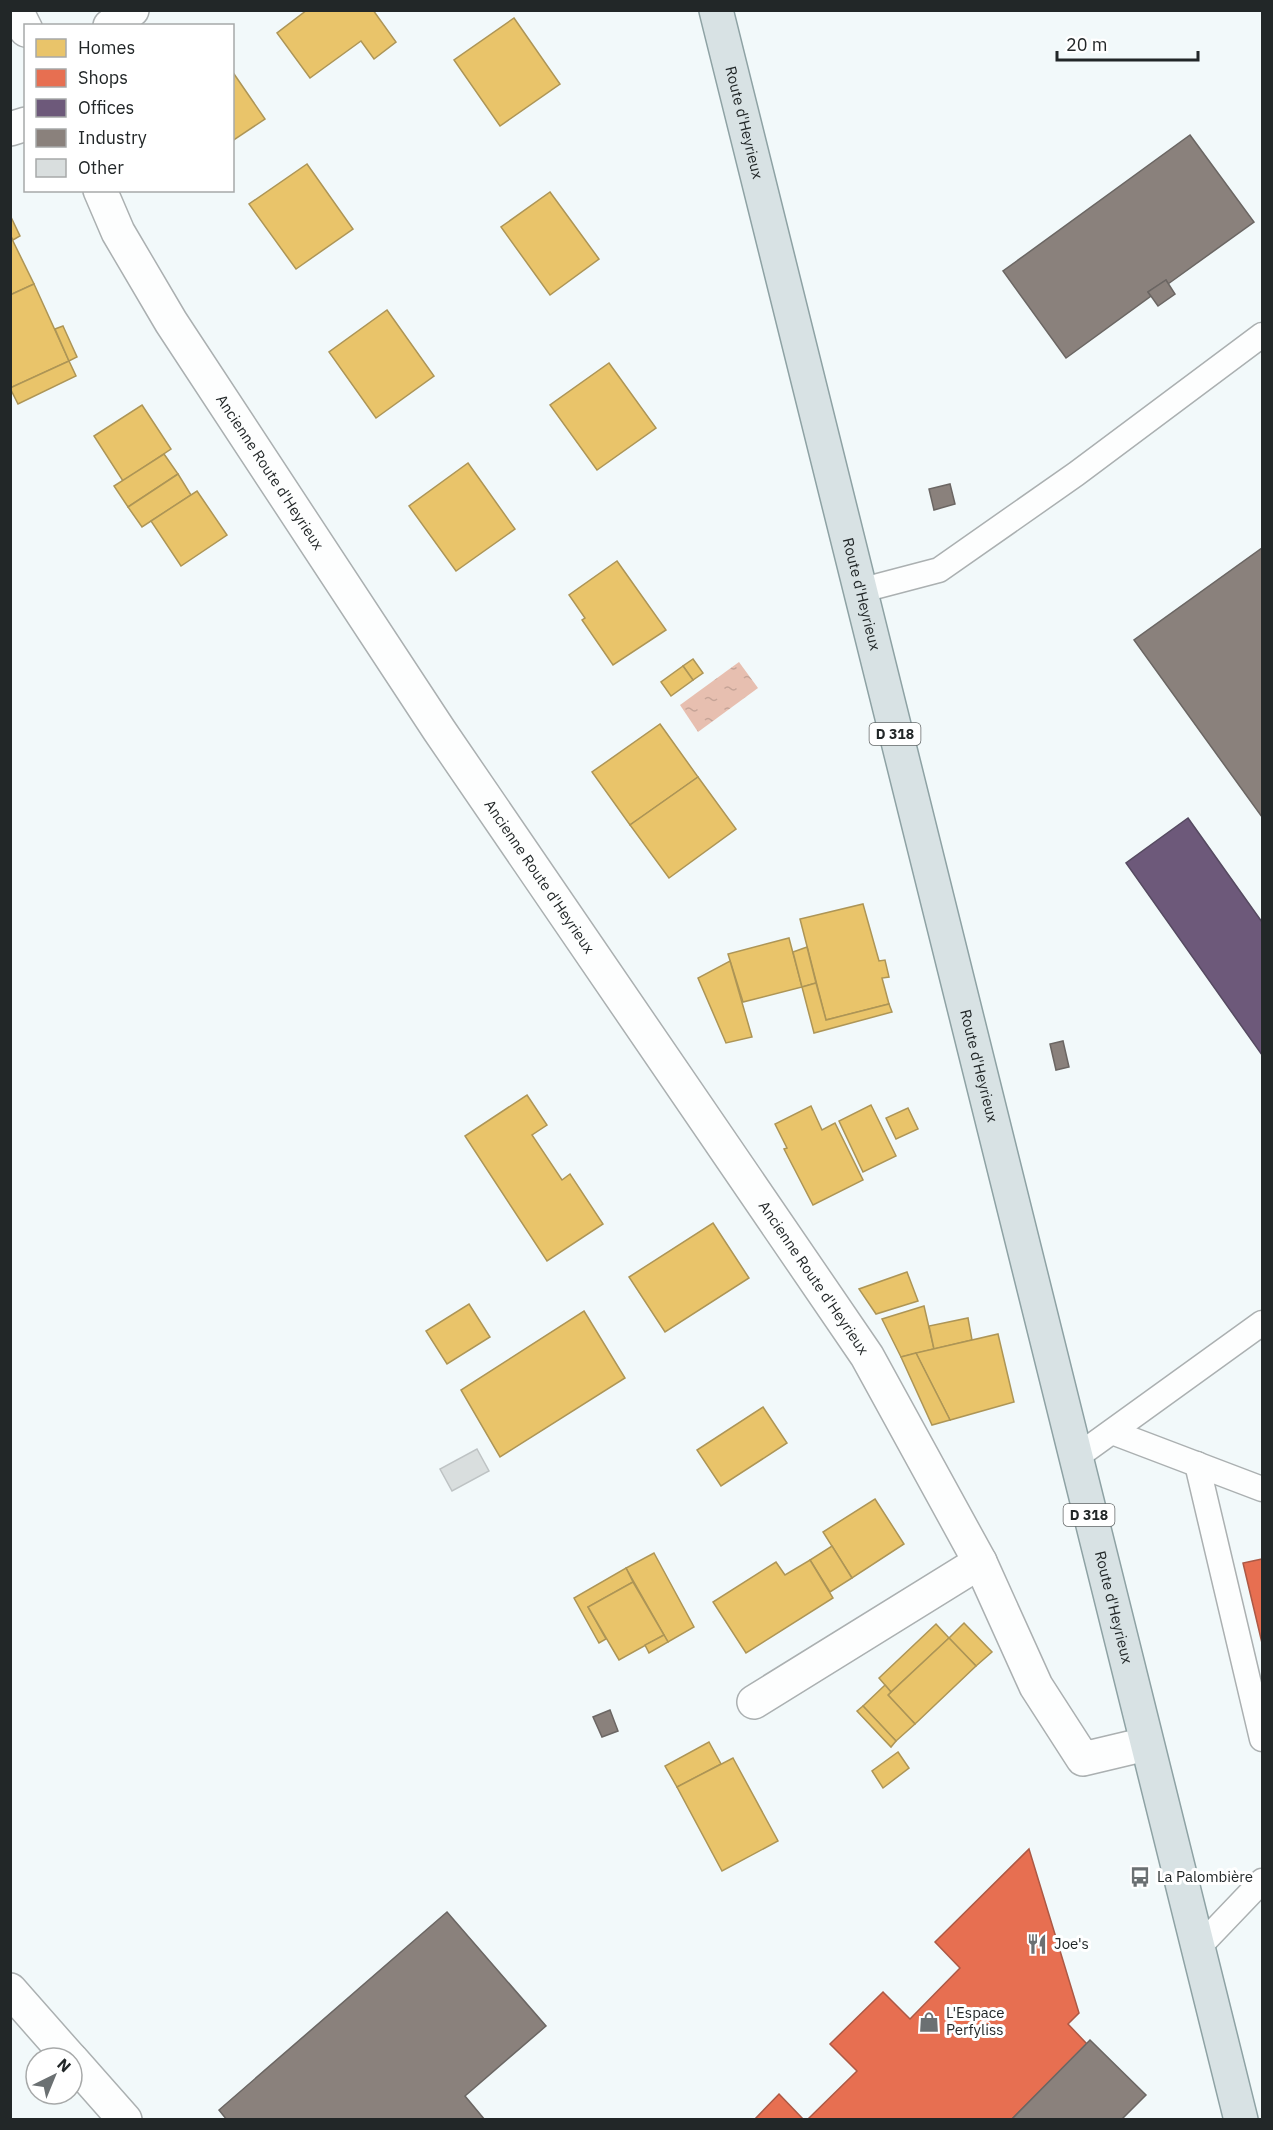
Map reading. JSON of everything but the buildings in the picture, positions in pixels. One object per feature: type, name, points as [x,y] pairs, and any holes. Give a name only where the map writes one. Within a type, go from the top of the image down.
[{"type":"main road","name":"Route d'Heyrieux","points":[[716,10],[1241,2120]]},
{"type":"street","points":[[16,10],[24,26]]},
{"type":"street","points":[[113,24],[132,10]]},
{"type":"street","name":"Ancienne Route d'Heyrieux","points":[[101,192],[118,232],[171,322],[426,710],[867,1356],[980,1562],[1036,1686],[1083,1759],[1146,1744]]},
{"type":"street","points":[[754,1702],[980,1562]]},
{"type":"street","points":[[10,1990],[60,2046]]},
{"type":"street","points":[[84,2074],[124,2120]]},
{"type":"lane","points":[[859,591],[939,570],[1076,474],[1263,335]]},
{"type":"lane","points":[[1075,1458],[1263,1323]]},
{"type":"lane","points":[[1112,1431],[1263,1489]]},
{"type":"lane","points":[[1197,1464],[1263,1739]]},
{"type":"lane","points":[[1197,1949],[1263,1881]]},
{"type":"water","points":[[739,662],[758,688],[698,732],[680,705]]},
{"type":"place","name":"La Palombière","points":[[1140,1877]]},
{"type":"place","name":"Joe's","points":[[1037,1944]]},
{"type":"place","name":"L'Espace Perfyliss","points":[[929,2022]]}]
